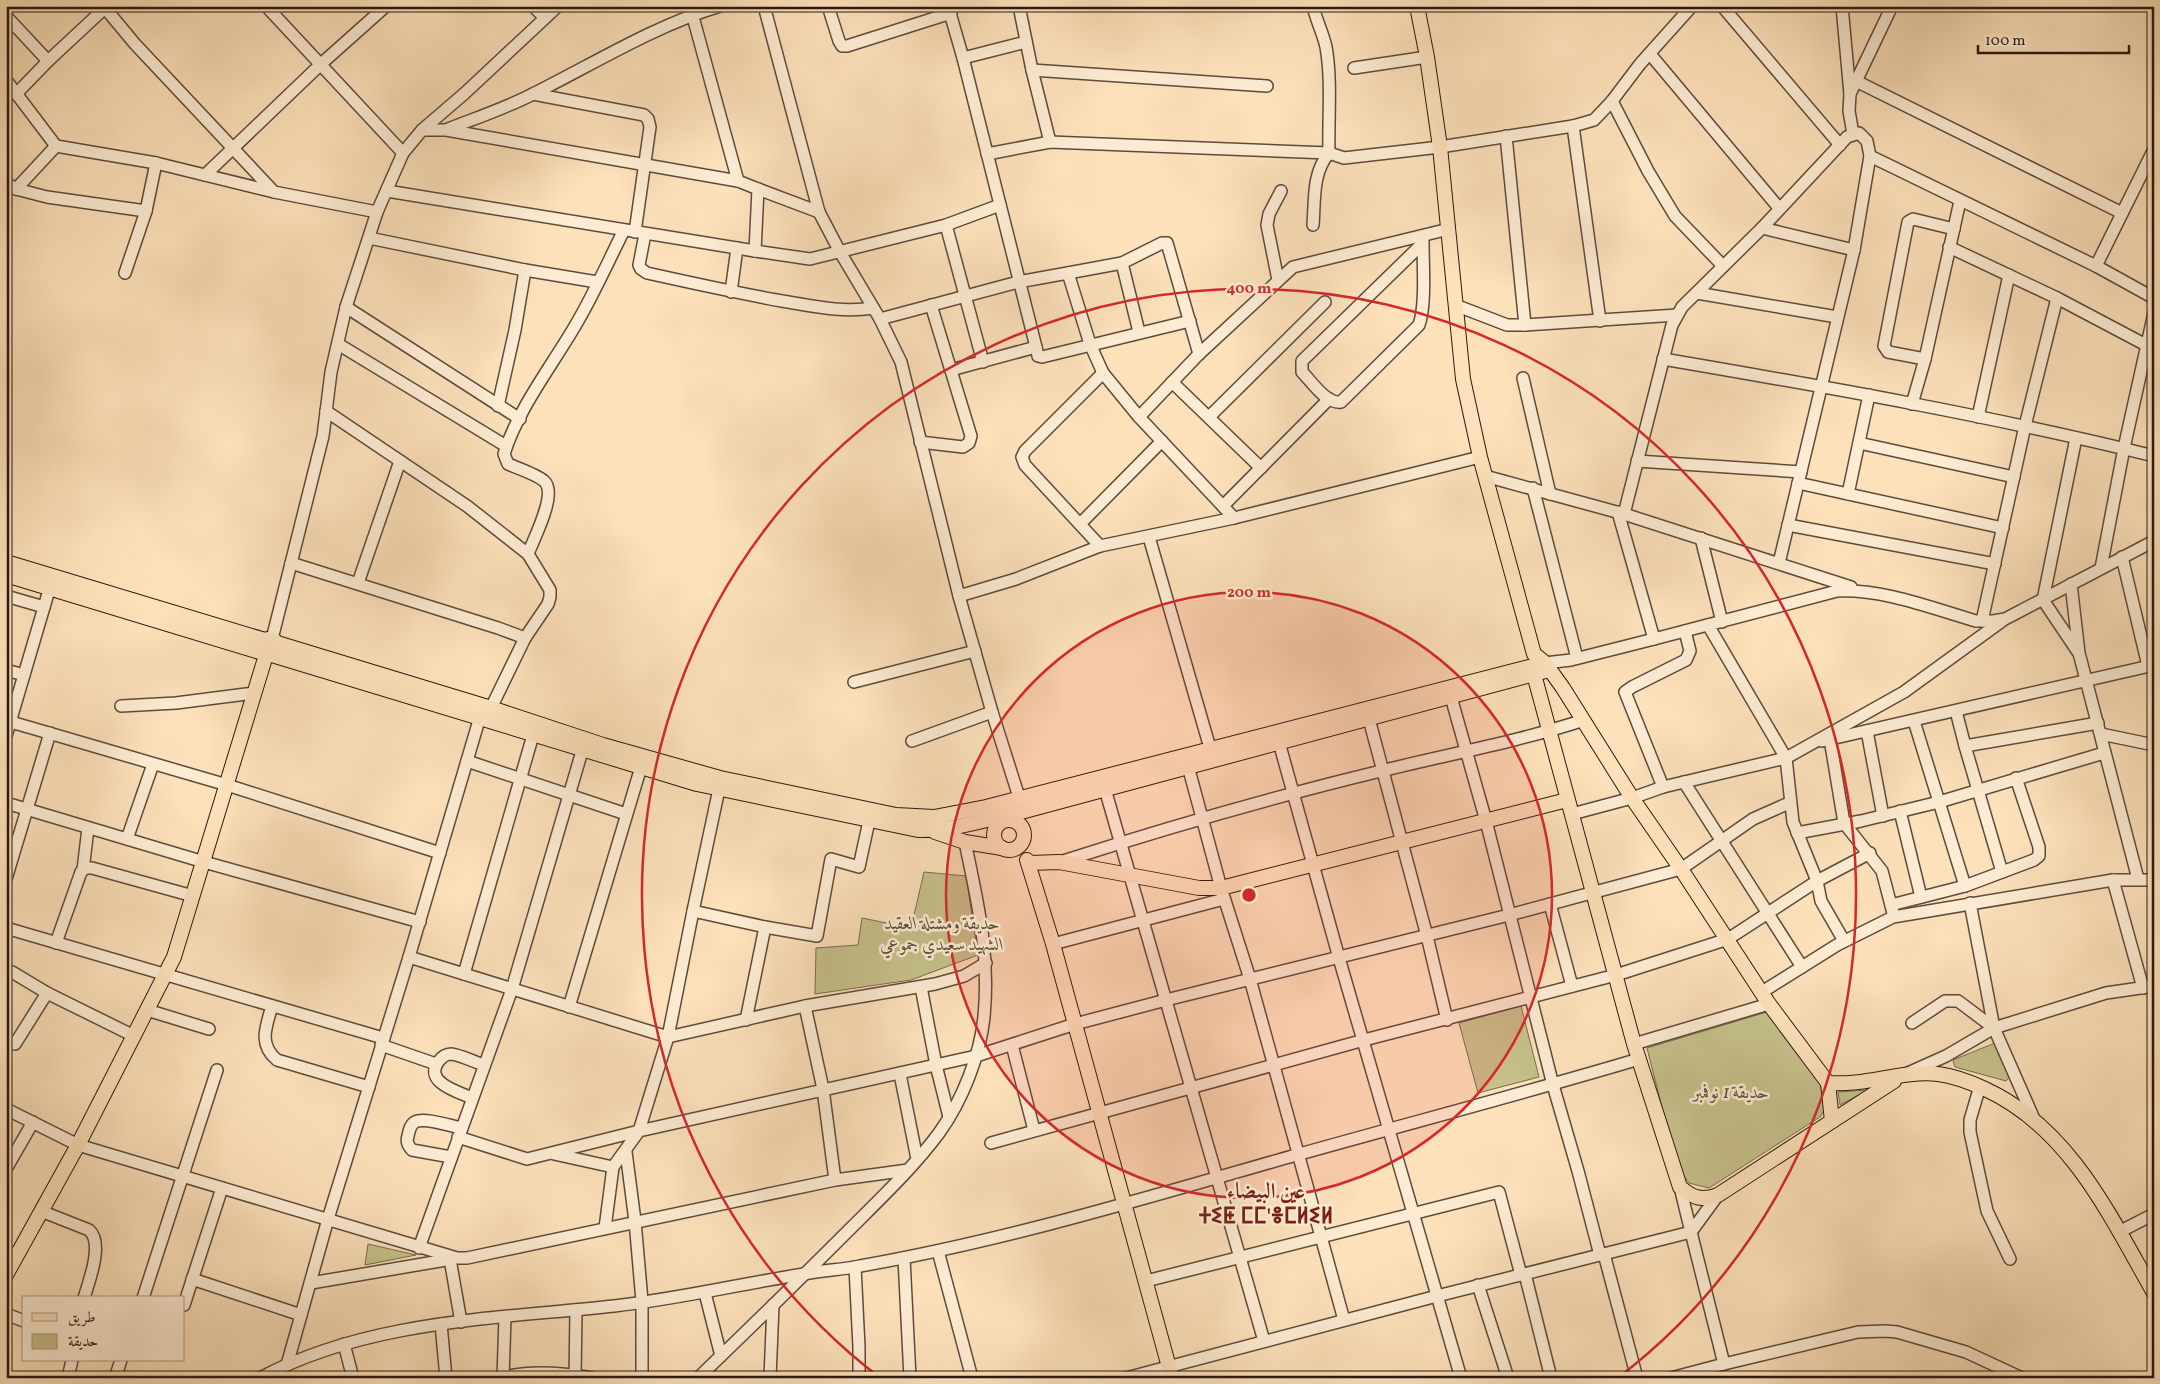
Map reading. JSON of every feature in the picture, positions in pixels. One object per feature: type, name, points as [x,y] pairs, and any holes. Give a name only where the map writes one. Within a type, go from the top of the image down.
[{"type":"main road","points":[[1417,6],[1427,56],[1440,147],[1463,379],[1484,476],[1542,665],[1550,731],[1634,1044],[1680,1188],[1690,1196],[1699,1199],[1707,1199],[1718,1195],[1902,1076]]},
{"type":"main road","points":[[6,562],[51,582],[485,711],[584,744],[640,767],[719,789],[902,828],[932,831],[965,842],[1006,849],[1020,845],[1022,824]]},
{"type":"main road","points":[[6,575],[51,582]]},
{"type":"main road","points":[[6,1275],[78,1145],[166,976],[174,957],[269,648]]},
{"type":"main road","points":[[485,711],[533,735],[584,744],[720,778],[896,816],[934,817],[986,806],[1016,794],[1210,748],[1369,719],[1451,697],[1542,665]]},
{"type":"main road","points":[[1542,665],[1584,720],[1632,798],[1682,869],[1766,998],[1828,1083],[1832,1121]]},
{"type":"main road","points":[[932,831],[1001,820],[1002,822],[1012,820],[1022,824],[1104,789],[1188,766],[1278,737],[1542,665]]},
{"type":"main road","points":[[1016,794],[994,835],[998,845],[1028,862],[1058,862],[1223,894],[1314,865],[1567,800]]},
{"type":"main road","points":[[1016,794],[1028,862],[1075,1024],[1171,1372]]},
{"type":"main road","points":[[1828,1083],[1853,1084],[1902,1076],[1937,1074],[1964,1080],[2000,1096],[2034,1119],[2060,1144],[2080,1168],[2154,1293]]},
{"type":"street","points":[[266,6],[404,153]]},
{"type":"street","points":[[205,175],[321,64],[386,6]]},
{"type":"street","points":[[533,6],[545,18]]},
{"type":"street","points":[[269,648],[314,474],[331,372],[346,307],[377,212],[386,191],[404,153],[422,130],[465,94],[558,6]]},
{"type":"street","points":[[446,130],[533,94],[691,10],[720,6]]},
{"type":"street","points":[[764,6],[819,212],[840,252],[874,308],[901,362],[959,596],[1016,794]]},
{"type":"street","points":[[828,6],[842,46],[847,46],[951,8],[1038,356],[1042,357],[1138,332],[1190,321]]},
{"type":"street","points":[[1019,6],[1032,70],[1050,142]]},
{"type":"street","points":[[1313,6],[1317,23],[1324,37],[1328,60],[1329,153],[1321,162],[1317,172],[1313,225]]},
{"type":"street","points":[[987,154],[1050,142],[1329,153],[1344,158],[1440,147],[1573,126],[1594,120],[1692,6]]},
{"type":"street","points":[[1722,6],[1840,145]]},
{"type":"street","points":[[1842,6],[1850,94],[1849,111],[1853,134]]},
{"type":"street","points":[[1850,94],[1892,6]]},
{"type":"street","points":[[17,93],[106,7],[135,44],[235,148],[274,192]]},
{"type":"street","points":[[691,10],[738,182]]},
{"type":"street","points":[[6,16],[48,61]]},
{"type":"street","points":[[963,58],[1026,42]]},
{"type":"street","points":[[1650,54],[1779,208]]},
{"type":"street","points":[[1354,68],[1427,56]]},
{"type":"street","points":[[1032,70],[1267,86]]},
{"type":"street","points":[[6,80],[56,146],[156,163],[274,192],[377,212]]},
{"type":"street","points":[[1856,81],[2122,213]]},
{"type":"street","points":[[533,94],[644,115],[648,120],[650,127],[635,232],[639,265],[647,273],[731,292],[843,310],[874,308]]},
{"type":"street","points":[[1612,101],[1648,171],[1675,216],[1723,266]]},
{"type":"street","points":[[1573,126],[1600,321]]},
{"type":"street","points":[[422,130],[446,130],[738,182],[819,212]]},
{"type":"street","points":[[1654,639],[1621,513],[1638,461],[1672,325],[1677,315],[1697,293],[1762,228],[1840,145],[1853,134],[1859,133],[1864,137],[1870,156],[1854,250],[1779,563]]},
{"type":"street","points":[[1506,136],[1525,325]]},
{"type":"street","points":[[11,186],[56,146]]},
{"type":"street","points":[[2096,266],[2154,149]]},
{"type":"street","points":[[1870,156],[2096,266],[2154,298]]},
{"type":"street","points":[[125,274],[146,212],[156,163]]},
{"type":"street","points":[[11,186],[47,197],[146,212]]},
{"type":"street","points":[[755,251],[758,189]]},
{"type":"street","points":[[386,191],[810,259],[946,225],[1000,205]]},
{"type":"street","points":[[1278,280],[1267,219],[1281,191]]},
{"type":"street","points":[[1912,404],[1925,359],[1960,201]]},
{"type":"street","points":[[1925,359],[1888,352],[1884,346],[1908,222],[1913,219],[1954,229]]},
{"type":"street","points":[[946,225],[983,362]]},
{"type":"street","points":[[1762,228],[1854,250]]},
{"type":"street","points":[[1139,417],[1199,354],[1278,280],[1300,264],[1423,240],[1449,229]]},
{"type":"street","points":[[528,554],[550,492],[544,481],[508,464],[504,454],[506,446],[556,355],[576,326],[598,282],[635,232]]},
{"type":"street","points":[[369,238],[525,270],[598,282]]},
{"type":"street","points":[[1423,240],[1422,318],[1420,325],[1341,402],[1329,399],[1302,372],[1302,361],[1423,240]]},
{"type":"street","points":[[880,319],[1018,282],[1122,263],[1162,243],[1168,243],[1199,354]]},
{"type":"street","points":[[1950,247],[2057,298],[2146,346]]},
{"type":"street","points":[[731,292],[737,248]]},
{"type":"street","points":[[1122,263],[1138,332]]},
{"type":"street","points":[[498,406],[515,330],[525,270]]},
{"type":"street","points":[[1068,273],[1090,344],[1103,373],[1139,417],[1234,518]]},
{"type":"street","points":[[1978,417],[2009,275]]},
{"type":"street","points":[[1697,293],[1837,317]]},
{"type":"street","points":[[1982,621],[2025,426],[2057,298]]},
{"type":"street","points":[[1209,417],[1325,302]]},
{"type":"street","points":[[920,442],[963,447],[969,442],[971,436],[931,305]]},
{"type":"street","points":[[1455,305],[1507,324],[1525,325],[1677,315]]},
{"type":"street","points":[[346,307],[520,419]]},
{"type":"street","points":[[2101,568],[2124,448],[2154,313]]},
{"type":"street","points":[[338,344],[506,446]]},
{"type":"street","points":[[951,370],[1036,347]]},
{"type":"street","points":[[1663,359],[1869,395],[2025,426],[2154,456]]},
{"type":"street","points":[[1100,546],[1025,465],[1022,457],[1025,451],[1103,373]]},
{"type":"street","points":[[1523,378],[1550,494]]},
{"type":"street","points":[[1172,382],[1261,468]]},
{"type":"street","points":[[1848,494],[1869,395]]},
{"type":"street","points":[[1223,506],[1329,399]]},
{"type":"street","points":[[287,1365],[328,1219],[420,922],[467,760],[485,711],[525,638],[548,604],[550,597],[550,590],[528,554],[467,506],[326,411]]},
{"type":"street","points":[[2076,438],[2043,600],[2079,653]]},
{"type":"street","points":[[1080,524],[1162,441]]},
{"type":"street","points":[[1859,443],[2014,477]]},
{"type":"street","points":[[959,596],[1016,579],[1100,546],[1234,518],[1480,457]]},
{"type":"street","points":[[358,583],[400,460]]},
{"type":"street","points":[[1638,461],[1800,478],[1848,494],[2003,528]]},
{"type":"street","points":[[1484,476],[1621,513],[1860,590],[1982,621],[2005,619]]},
{"type":"street","points":[[1532,488],[1577,658]]},
{"type":"street","points":[[1788,525],[1995,564]]},
{"type":"street","points":[[1149,537],[1210,748]]},
{"type":"street","points":[[1701,538],[1722,622]]},
{"type":"street","points":[[1572,814],[1632,798],[1663,786],[1786,758],[1904,692],[2005,619],[2154,541]]},
{"type":"street","points":[[1804,748],[1830,739],[2151,666],[2122,557]]},
{"type":"street","points":[[291,563],[525,638]]},
{"type":"street","points":[[6,736],[51,582]]},
{"type":"street","points":[[2071,584],[2079,653],[2138,879]]},
{"type":"street","points":[[1542,665],[1722,622],[1812,596],[1837,591],[1860,590]]},
{"type":"street","points":[[6,596],[44,607]]},
{"type":"street","points":[[1708,625],[1786,758],[1792,822],[1817,881],[1821,901],[1844,941]]},
{"type":"street","points":[[1663,786],[1626,692],[1632,686],[1686,660],[1690,651],[1685,631]]},
{"type":"street","points":[[854,682],[975,651]]},
{"type":"street","points":[[6,670],[24,675]]},
{"type":"street","points":[[121,706],[176,703],[254,693]]},
{"type":"street","points":[[1451,697],[1465,753],[1486,821],[1553,1085],[1637,1378]]},
{"type":"street","points":[[1956,711],[2002,872]]},
{"type":"street","points":[[912,741],[992,712]]},
{"type":"street","points":[[1369,719],[1403,842],[1447,1020]]},
{"type":"street","points":[[1058,862],[1201,818],[1382,771],[1465,753],[1550,731],[1584,720]]},
{"type":"street","points":[[1914,720],[1965,886]]},
{"type":"street","points":[[10,722],[227,785],[440,853]]},
{"type":"street","points":[[1965,746],[2100,729],[2154,745]]},
{"type":"street","points":[[1866,731],[1883,816]]},
{"type":"street","points":[[6,880],[50,733]]},
{"type":"street","points":[[464,974],[533,735]]},
{"type":"street","points":[[1278,737],[1339,958],[1461,1378]]},
{"type":"street","points":[[1830,739],[1844,823],[1870,853],[1882,871],[1893,917]]},
{"type":"street","points":[[420,1248],[512,989],[584,744]]},
{"type":"street","points":[[1797,833],[1883,816],[1939,802],[2104,753]]},
{"type":"street","points":[[467,760],[626,814]]},
{"type":"street","points":[[127,839],[153,764]]},
{"type":"street","points":[[1188,766],[1223,894],[1250,979],[1344,1320]]},
{"type":"street","points":[[569,1007],[640,767]]},
{"type":"street","points":[[1891,905],[1965,886],[2034,860],[2039,856],[2040,851],[2016,778]]},
{"type":"street","points":[[1684,782],[1802,967]]},
{"type":"street","points":[[605,1228],[613,1167],[626,1152],[639,1131],[668,1037],[719,789]]},
{"type":"street","points":[[1104,789],[1264,1341]]},
{"type":"street","points":[[6,803],[204,862],[420,922]]},
{"type":"street","points":[[451,1158],[412,1150],[408,1146],[407,1140],[410,1127],[415,1122],[422,1120],[526,1158],[553,1154],[585,1143],[823,1089],[900,1074],[976,1056],[1075,1024],[1166,1000],[1427,936],[1682,869],[1753,819],[1789,803]]},
{"type":"street","points":[[1900,811],[1921,897]]},
{"type":"street","points":[[693,911],[817,936],[831,859],[859,868],[869,821]]},
{"type":"street","points":[[56,943],[83,870],[88,828]]},
{"type":"street","points":[[698,1378],[908,1170],[940,1132],[949,1117],[976,1056],[984,1018],[986,963],[983,930],[965,842]]},
{"type":"street","points":[[991,1142],[1364,1040],[1616,975],[1728,939],[1817,881],[1870,853]]},
{"type":"street","points":[[83,870],[92,868],[193,896]]},
{"type":"street","points":[[1634,1044],[1766,998],[1802,967],[1844,941],[1893,917],[2113,880],[2154,880]]},
{"type":"street","points":[[1902,1076],[1946,1056],[1994,1028],[2106,992],[2148,987],[2113,880]]},
{"type":"street","points":[[1052,944],[1143,920],[1223,894]]},
{"type":"street","points":[[1970,903],[1994,1028],[2034,1119]]},
{"type":"street","points":[[1550,904],[1572,986]]},
{"type":"street","points":[[746,1020],[765,927]]},
{"type":"street","points":[[6,928],[272,1006],[382,1042],[436,1064]]},
{"type":"street","points":[[409,957],[668,1037],[805,1006],[921,987],[964,976],[986,963]]},
{"type":"street","points":[[12,972],[47,993],[134,1036]]},
{"type":"street","points":[[921,987],[936,1065],[949,1117]]},
{"type":"street","points":[[15,1044],[47,993]]},
{"type":"street","points":[[1912,1023],[1945,1001],[1958,1001],[1994,1028]]},
{"type":"street","points":[[272,1006],[266,1026],[265,1044],[269,1053],[277,1060],[369,1087]]},
{"type":"street","points":[[805,1006],[823,1089],[835,1180]]},
{"type":"street","points":[[147,1010],[210,1029]]},
{"type":"street","points":[[1012,1045],[1034,1130]]},
{"type":"street","points":[[472,1098],[442,1085],[435,1075],[436,1064],[444,1055],[451,1054],[484,1065]]},
{"type":"street","points":[[260,1378],[272,1375],[287,1365],[309,1355],[378,1334],[441,1324],[576,1310],[706,1293],[806,1273],[855,1267],[938,1251],[1124,1204],[1553,1085],[1639,1059]]},
{"type":"street","points":[[144,1296],[217,1070]]},
{"type":"street","points":[[900,1074],[917,1159]]},
{"type":"street","points":[[1980,1086],[1970,1120],[1970,1132],[1987,1211],[2010,1259]]},
{"type":"street","points":[[6,1110],[78,1145],[328,1219],[454,1259]]},
{"type":"street","points":[[6,1169],[33,1122]]},
{"type":"street","points":[[626,1152],[635,1221],[642,1301],[642,1378]]},
{"type":"street","points":[[553,1154],[613,1167]]},
{"type":"street","points":[[311,1283],[467,1258],[835,1180],[908,1170]]},
{"type":"street","points":[[185,1302],[222,1188]]},
{"type":"street","points":[[1680,1188],[1724,1364]]},
{"type":"street","points":[[1146,1281],[1499,1192],[1551,1378]]},
{"type":"street","points":[[1126,1378],[1171,1372],[1264,1341],[1691,1232],[1718,1195]]},
{"type":"street","points":[[41,1211],[90,1230],[95,1237],[96,1246],[84,1296]]},
{"type":"street","points":[[2119,1232],[2154,1214]]},
{"type":"street","points":[[938,1251],[972,1378]]},
{"type":"street","points":[[904,1258],[910,1378]]},
{"type":"street","points":[[454,1259],[461,1322]]},
{"type":"street","points":[[855,1267],[860,1347],[859,1378]]},
{"type":"street","points":[[192,1279],[301,1315]]},
{"type":"street","points":[[1478,1285],[1508,1378]]},
{"type":"street","points":[[706,1293],[720,1356]]},
{"type":"street","points":[[770,1378],[773,1305]]},
{"type":"street","points":[[575,1376],[576,1310]]},
{"type":"street","points":[[6,1314],[22,1320]]},
{"type":"street","points":[[505,1317],[502,1378],[522,1374],[592,1378]]},
{"type":"street","points":[[441,1324],[446,1378]]},
{"type":"street","points":[[1671,1378],[1858,1332],[1884,1331],[1897,1332],[1966,1352],[2022,1378]]},
{"type":"street","points":[[344,1344],[353,1378]]},
{"type":"street","points":[[68,1378],[72,1362]]},
{"type":"street","points":[[115,1378],[120,1362]]},
{"type":"green space","name":"حديقة ومشتلة العقيد الشهيد سعيدي جموعي","points":[[924,872],[966,876],[978,955],[911,980],[815,994],[816,948],[858,945],[862,918],[911,928]]},
{"type":"green space","points":[[1521,1006],[1539,1077],[1478,1093],[1459,1023]]},
{"type":"green space","name":"حديقة 1 نوفمبر","points":[[1767,1012],[1820,1082],[1824,1110],[1820,1117],[1709,1188],[1689,1183],[1677,1166],[1647,1048]]},
{"type":"green space","points":[[1995,1043],[2010,1077],[2006,1081],[1955,1067],[1953,1060]]},
{"type":"green space","points":[[1868,1090],[1840,1105],[1838,1092]]},
{"type":"green space","points":[[368,1244],[416,1255],[365,1265]]},
{"type":"district","name":"عين البيضاء ⵜⵉⵟ ⵎⵎ'ⴻⵎⵍⵉⵍ","points":[[1266,1204]]}]
